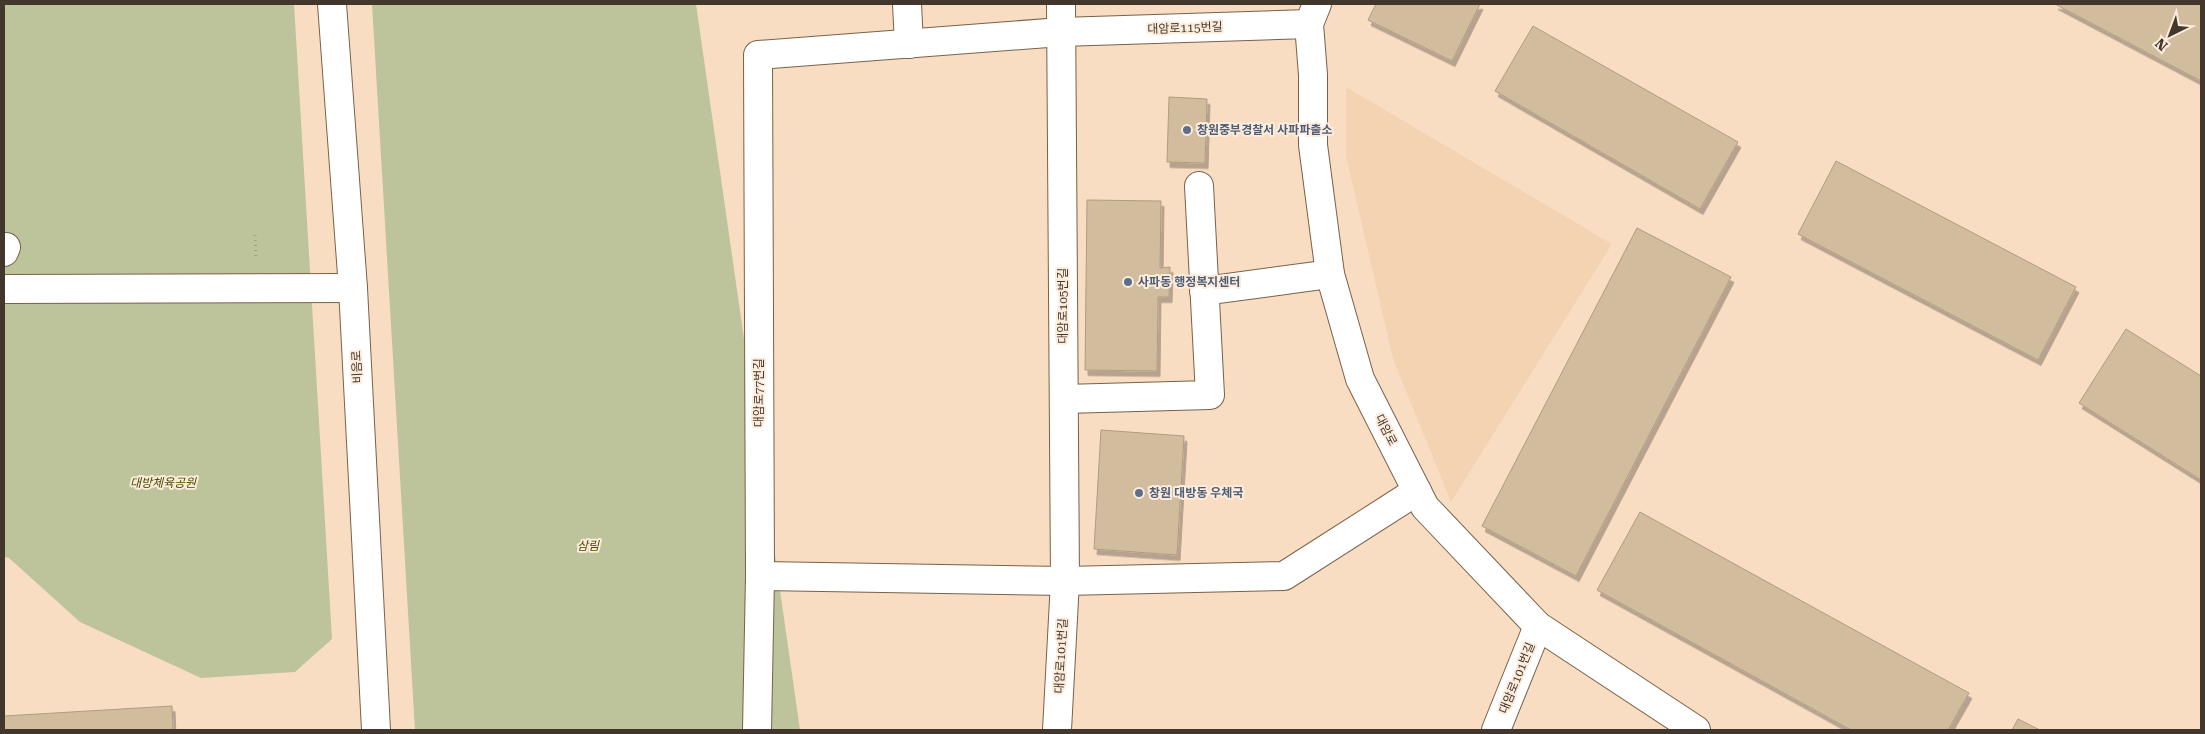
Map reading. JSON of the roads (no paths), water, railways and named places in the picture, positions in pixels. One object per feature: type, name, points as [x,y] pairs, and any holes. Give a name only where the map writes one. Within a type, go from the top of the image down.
[{"type":"street","name":"비음로","points":[[332,4],[353,288],[376,730]]},
{"type":"street","points":[[907,4],[909,44]]},
{"type":"street","points":[[1061,4],[1061,32]]},
{"type":"street","name":"대암로115번길","points":[[758,55],[1313,14]]},
{"type":"street","name":"대암로","points":[[1313,14],[1313,145],[1330,274],[1360,379],[1425,507],[1538,626],[1696,730]]},
{"type":"street","name":"대암로105번길","points":[[1061,32],[1065,581]]},
{"type":"street","name":"대암로77번길","points":[[757,730],[760,576],[758,55]]},
{"type":"street","points":[[1064,399],[1210,395],[1199,186]]},
{"type":"street","points":[[1204,291],[1330,274]]},
{"type":"street","points":[[4,289],[353,288]]},
{"type":"street","points":[[760,576],[1065,581],[1284,576],[1417,490]]},
{"type":"street","name":"대암로101번길","points":[[1057,730],[1065,581]]},
{"type":"street","name":"대암로101번길","points":[[1496,730],[1538,626]]},
{"type":"place","name":"창원중부경찰서 사파파출소","points":[[1187,130]]},
{"type":"place","name":"사파동 행정복지센터","points":[[1128,282]]},
{"type":"place","name":"창원 대방동 우체국","points":[[1139,493]]},
{"type":"park label","name":"대방체육공원","points":[[163,483]]},
{"type":"park label","name":"삼림","points":[[588,546]]}]
